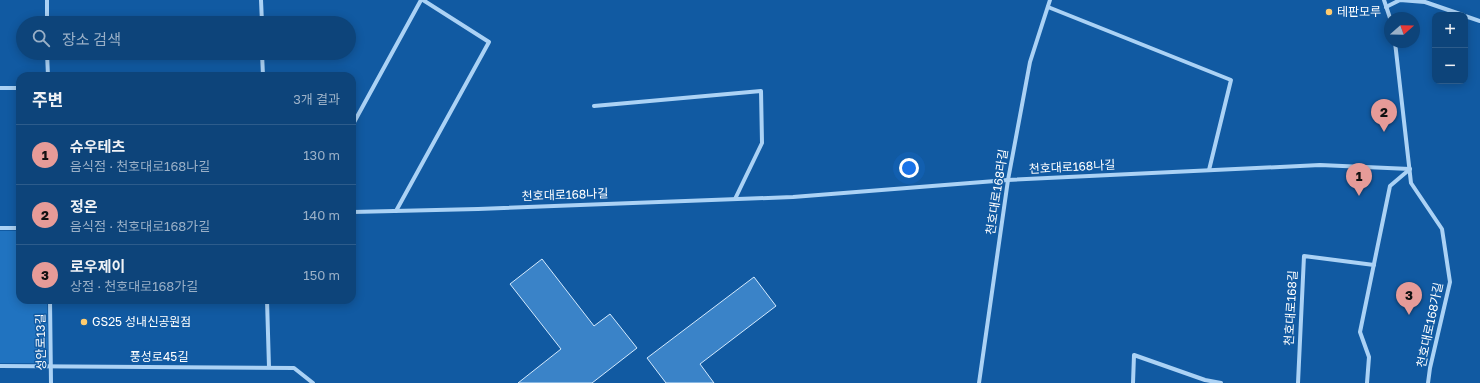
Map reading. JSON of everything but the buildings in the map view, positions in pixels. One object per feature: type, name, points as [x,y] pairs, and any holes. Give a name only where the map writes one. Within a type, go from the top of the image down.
[{"type":"street","points":[[47,0],[47,16]]},
{"type":"street","points":[[262,0],[262,16]]},
{"type":"street","points":[[356,119],[422,0],[489,42],[396,211]]},
{"type":"street","name":"천호대로168라길","points":[[979,383],[1008,180],[1030,62],[1050,0]]},
{"type":"street","points":[[1384,0],[1388,12]]},
{"type":"street","points":[[1386,7],[1400,0],[1425,2],[1455,12]]},
{"type":"street","points":[[1048,7],[1231,80],[1209,170]]},
{"type":"street","points":[[1468,16],[1480,21]]},
{"type":"street","name":"천호대로168가길","points":[[1396,48],[1411,182],[1442,229],[1450,282],[1430,368],[1428,383]]},
{"type":"street","points":[[47,60],[48,72]]},
{"type":"street","points":[[262,60],[263,72]]},
{"type":"street","points":[[0,88],[16,88]]},
{"type":"street","points":[[594,106],[761,91],[762,143],[735,199]]},
{"type":"street","name":"천호대로168나길","points":[[356,212],[793,197],[1008,180],[1320,165],[1410,169]]},
{"type":"street","points":[[1367,383],[1369,357],[1360,332],[1390,186],[1410,169]]},
{"type":"street","points":[[0,228],[16,228]]},
{"type":"street","name":"천호대로168길","points":[[1298,383],[1304,256],[1374,265]]},
{"type":"street","name":"성안로13길","points":[[50,304],[51,383]]},
{"type":"street","points":[[267,304],[269,368]]},
{"type":"street","points":[[1133,383],[1134,355],[1206,380],[1221,383]]},
{"type":"street","name":"풍성로45길","points":[[0,366],[294,368],[313,383]]},
{"type":"shaded area","points":[[0,231],[16,231],[16,304],[47,304],[48,363],[0,363]]},
{"type":"place","name":"테판모루","points":[[1329,12]]},
{"type":"place","name":"정온","points":[[1384,132]]},
{"type":"place","name":"슈우테츠","points":[[1359,196]]},
{"type":"place","name":"로우제이","points":[[1409,315]]},
{"type":"place","name":"GS25 성내신공원점","points":[[84,322]]}]
